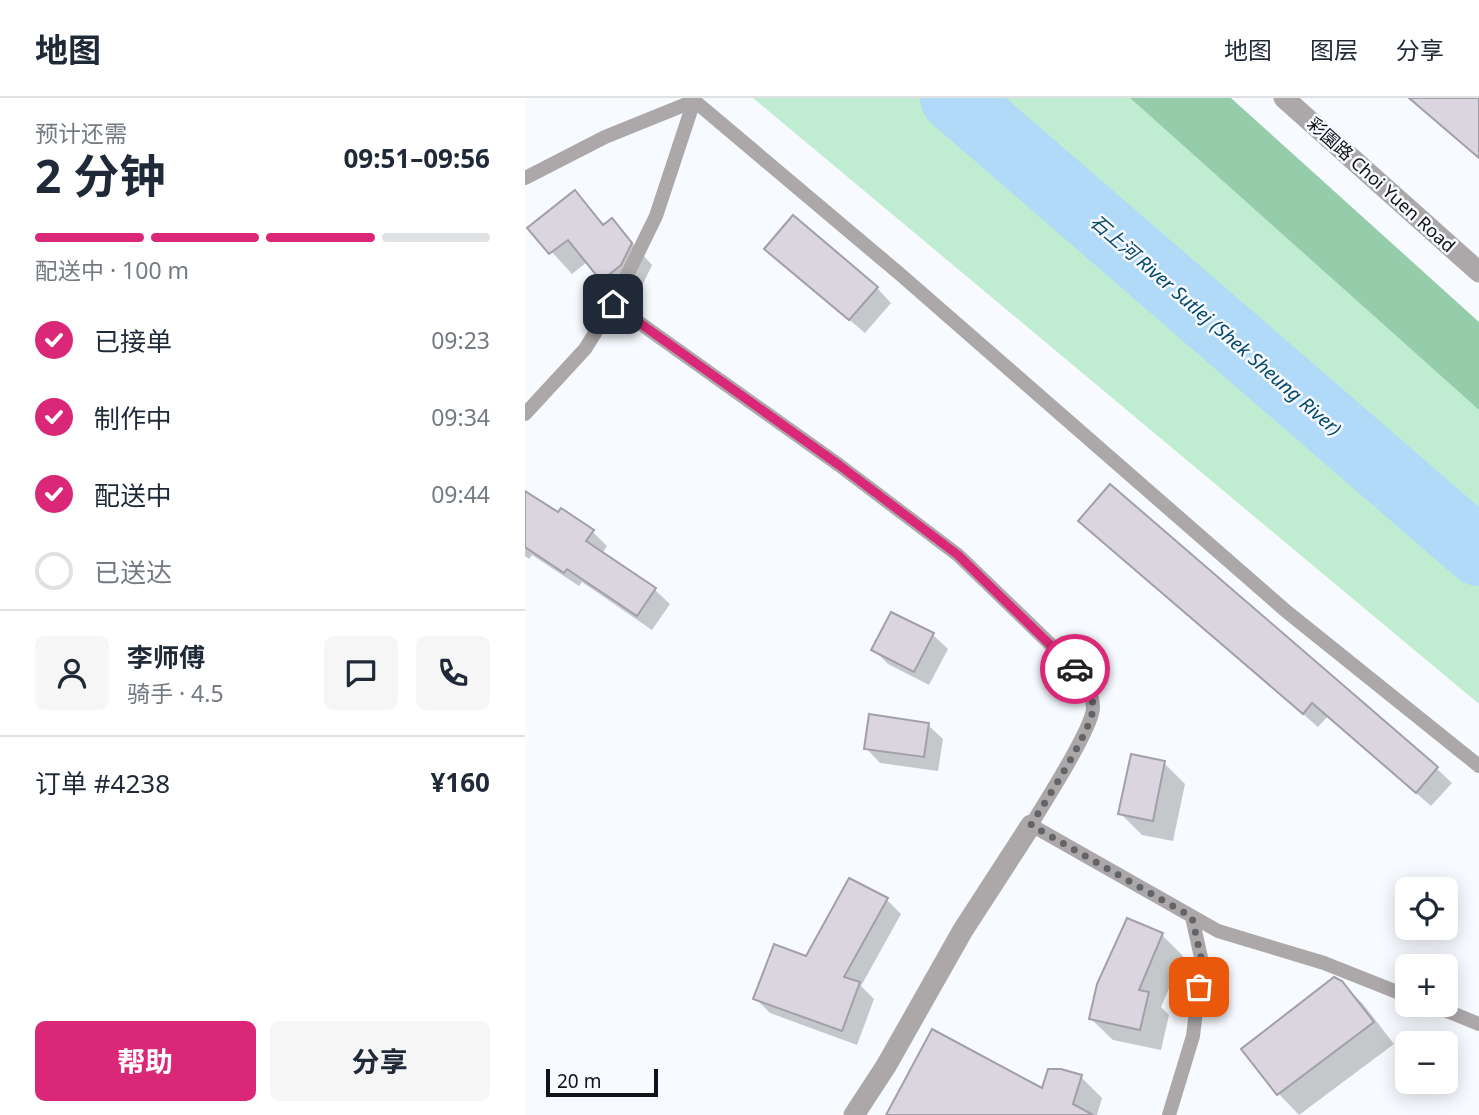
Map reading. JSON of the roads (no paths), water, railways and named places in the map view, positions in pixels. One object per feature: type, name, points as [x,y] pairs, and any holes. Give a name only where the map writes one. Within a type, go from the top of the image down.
[{"type":"street","name":"彩園路 Choi Yuen Road","points":[[1284,98],[1479,272]]},
{"type":"street","points":[[854,1115],[886,1066],[963,930],[1031,825]]},
{"type":"lane","points":[[525,178],[605,136],[693,99]]},
{"type":"lane","points":[[525,414],[585,349],[613,304],[656,216],[693,99]]},
{"type":"lane","points":[[693,99],[901,275],[1286,611],[1479,766]]},
{"type":"lane","points":[[613,304],[839,465],[958,555],[1079,673],[1091,692],[1093,709],[1087,729],[1031,825],[1218,931],[1324,963],[1395,991]]},
{"type":"lane","points":[[1169,1115],[1193,1036],[1202,962],[1192,917]]},
{"type":"lane","points":[[1458,1015],[1479,1024]]},
{"type":"waterway","name":"石上河 River Sutlej (Shek Sheung River)","points":[[954,98],[1479,552]]}]
